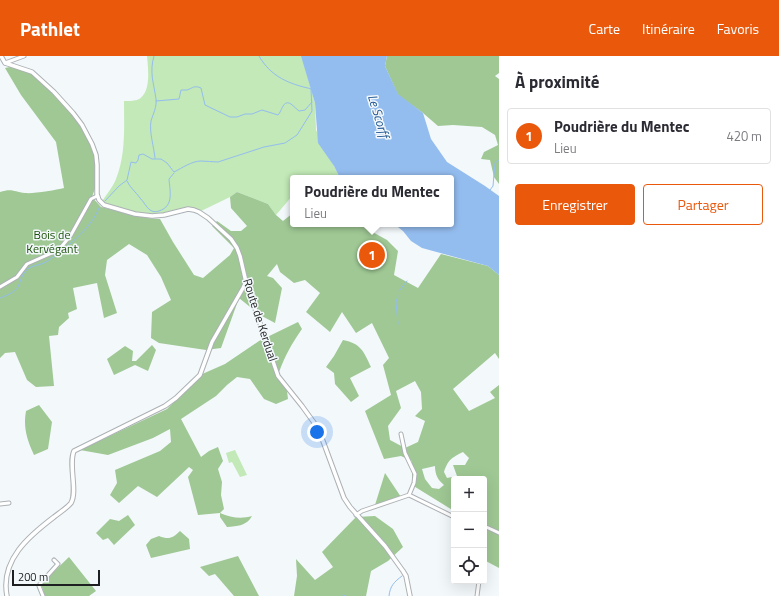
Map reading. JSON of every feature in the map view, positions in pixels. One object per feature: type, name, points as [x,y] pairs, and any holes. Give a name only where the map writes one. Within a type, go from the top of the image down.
[{"type":"street","points":[[0,287],[17,277],[27,264],[54,252],[62,246],[71,235],[91,199],[97,196],[96,155],[82,125],[54,92],[32,72],[6,63],[1,56]]},
{"type":"street","points":[[0,65],[24,56]]},
{"type":"street","name":"Route de Kerdual","points":[[97,196],[104,205],[110,208],[135,214],[152,216],[164,215],[188,209],[199,212],[231,239],[237,248],[244,266],[246,282],[278,376],[315,424],[344,498],[356,515],[385,546],[403,571],[406,576],[410,596]]},
{"type":"street","points":[[7,596],[5,579],[6,571],[14,552],[42,526],[70,504],[73,495],[72,457],[74,451],[165,406],[176,398],[198,377],[202,371],[212,342],[246,282]]},
{"type":"street","points":[[401,434],[405,453],[415,474],[414,483],[409,495]]},
{"type":"street","points":[[356,515],[362,511],[409,495],[451,515]]},
{"type":"street","points":[[0,504],[9,504]]},
{"type":"street","points":[[487,527],[499,533]]},
{"type":"street","points":[[43,596],[40,584],[58,564],[54,560]]},
{"type":"street","points":[[477,596],[479,584]]},
{"type":"green space","points":[[147,56],[302,56],[315,103],[316,130],[338,175],[290,175],[290,199],[276,215],[268,204],[237,192],[199,212],[194,210],[164,215],[135,214],[101,203],[115,182],[119,170],[124,140],[124,101],[137,100],[142,97],[147,87]]},
{"type":"green space","points":[[387,56],[499,56],[499,73],[495,76],[499,79],[499,184],[494,177],[490,160],[481,159],[484,152],[498,145],[495,135],[482,127],[453,125],[438,126],[398,95],[385,66]]},
{"type":"green space","name":"Bois de Kervégant","points":[[15,66],[29,70],[54,92],[82,125],[96,155],[97,183],[92,197],[101,207],[147,218],[160,219],[194,275],[203,278],[230,255],[234,248],[212,226],[217,221],[231,231],[241,231],[247,226],[231,208],[230,197],[237,192],[268,204],[276,215],[283,221],[290,215],[290,227],[363,227],[387,240],[398,251],[394,275],[418,288],[441,254],[488,266],[499,275],[499,359],[495,353],[453,389],[469,411],[495,398],[490,392],[499,385],[499,568],[487,562],[487,476],[457,476],[453,465],[465,465],[469,458],[463,452],[450,460],[444,472],[447,478],[451,477],[451,509],[412,485],[412,461],[401,456],[384,459],[365,411],[391,395],[383,365],[389,358],[372,323],[356,333],[342,312],[330,332],[306,312],[320,293],[305,280],[294,283],[280,272],[277,264],[267,276],[273,278],[282,288],[275,323],[260,315],[239,298],[221,348],[206,350],[159,343],[151,338],[152,312],[171,300],[161,277],[147,255],[129,244],[107,260],[105,275],[117,313],[104,318],[97,283],[73,288],[77,309],[68,313],[69,318],[59,327],[58,335],[49,336],[54,386],[36,387],[27,380],[15,352],[5,353],[0,358],[0,192],[10,190],[33,193],[64,188],[56,142],[21,95],[5,68]],"holes":[[[415,381],[421,392],[422,409],[415,416],[425,421],[418,442],[405,448],[390,440],[388,426],[401,408],[396,391]],[[435,466],[437,477],[444,485],[439,489],[432,488],[425,479],[422,469]]]},
{"type":"green space","points":[[298,322],[302,329],[289,350],[279,372],[287,391],[288,399],[276,404],[264,399],[250,379],[237,377],[216,396],[181,419],[201,457],[218,447],[223,461],[218,469],[222,482],[221,495],[224,509],[220,513],[198,515],[188,477],[193,470],[189,467],[157,497],[138,486],[119,503],[110,495],[117,483],[115,470],[160,451],[171,442],[170,429],[153,438],[108,455],[80,450],[167,409],[200,375],[225,364],[259,341]]},
{"type":"green space","points":[[343,340],[358,346],[366,356],[371,367],[350,378],[359,396],[351,402],[335,384],[334,373],[326,367]]},
{"type":"green space","points":[[152,345],[156,350],[148,371],[135,365],[114,375],[107,359],[125,346],[133,351],[132,361],[136,361]]},
{"type":"green space","points":[[39,405],[52,422],[48,449],[34,455],[26,433],[25,417],[26,411]]},
{"type":"green space","points":[[235,450],[247,475],[240,477],[232,462],[229,463],[226,453]]},
{"type":"green space","points":[[385,473],[401,497],[375,505]]},
{"type":"green space","points":[[220,513],[236,518],[252,516],[245,524],[227,527],[220,517]]},
{"type":"green space","points":[[128,515],[135,525],[114,545],[108,538],[103,540],[96,533],[110,519],[119,521]]},
{"type":"green space","points":[[375,516],[393,529],[403,547],[388,561],[371,571],[366,596],[294,596],[297,576],[296,559],[315,580],[333,567],[322,552],[356,517]]},
{"type":"green space","points":[[180,531],[189,539],[190,549],[151,558],[146,545],[151,539],[159,536],[171,538]]},
{"type":"green space","points":[[238,556],[259,596],[234,596],[215,574],[209,576],[200,567]]},
{"type":"green space","points":[[69,557],[96,591],[89,596],[45,596],[41,584]]},
{"type":"water","name":"Le Scorff","points":[[301,56],[387,56],[385,66],[398,94],[423,113],[431,139],[447,162],[499,196],[499,275],[488,266],[422,248],[411,241],[398,227],[454,227],[454,175],[338,175],[318,143],[315,103]]},
{"type":"waterway","points":[[154,56],[152,73],[156,102],[151,121],[151,135],[155,158]]},
{"type":"waterway","points":[[259,56],[269,69],[281,78],[296,85],[312,89]]},
{"type":"waterway","points":[[156,101],[179,99],[181,90],[199,87],[201,88],[205,105],[230,117],[252,114],[262,110],[278,115],[286,103],[291,104],[299,111],[305,110],[312,102]]},
{"type":"waterway","points":[[105,201],[127,180],[131,162],[136,163],[139,155],[143,154],[152,159],[161,159],[167,163],[174,172],[194,162],[218,162],[264,147],[285,143],[297,135],[312,111],[311,89]]},
{"type":"waterway","points":[[490,190],[493,186],[495,163],[499,160]]},
{"type":"waterway","points":[[127,181],[149,209],[156,212],[164,209],[169,202],[169,179],[174,173]]},
{"type":"waterway","points":[[0,298],[17,289],[23,274],[29,268],[46,262],[77,238],[90,223],[99,208]]},
{"type":"waterway","points":[[399,291],[407,281]]},
{"type":"waterway","points":[[398,296],[396,302],[398,324]]},
{"type":"waterway","points":[[389,596],[393,584],[402,576]]},
{"type":"place","name":"Poudrière du Mentec","points":[[372,255]]}]
